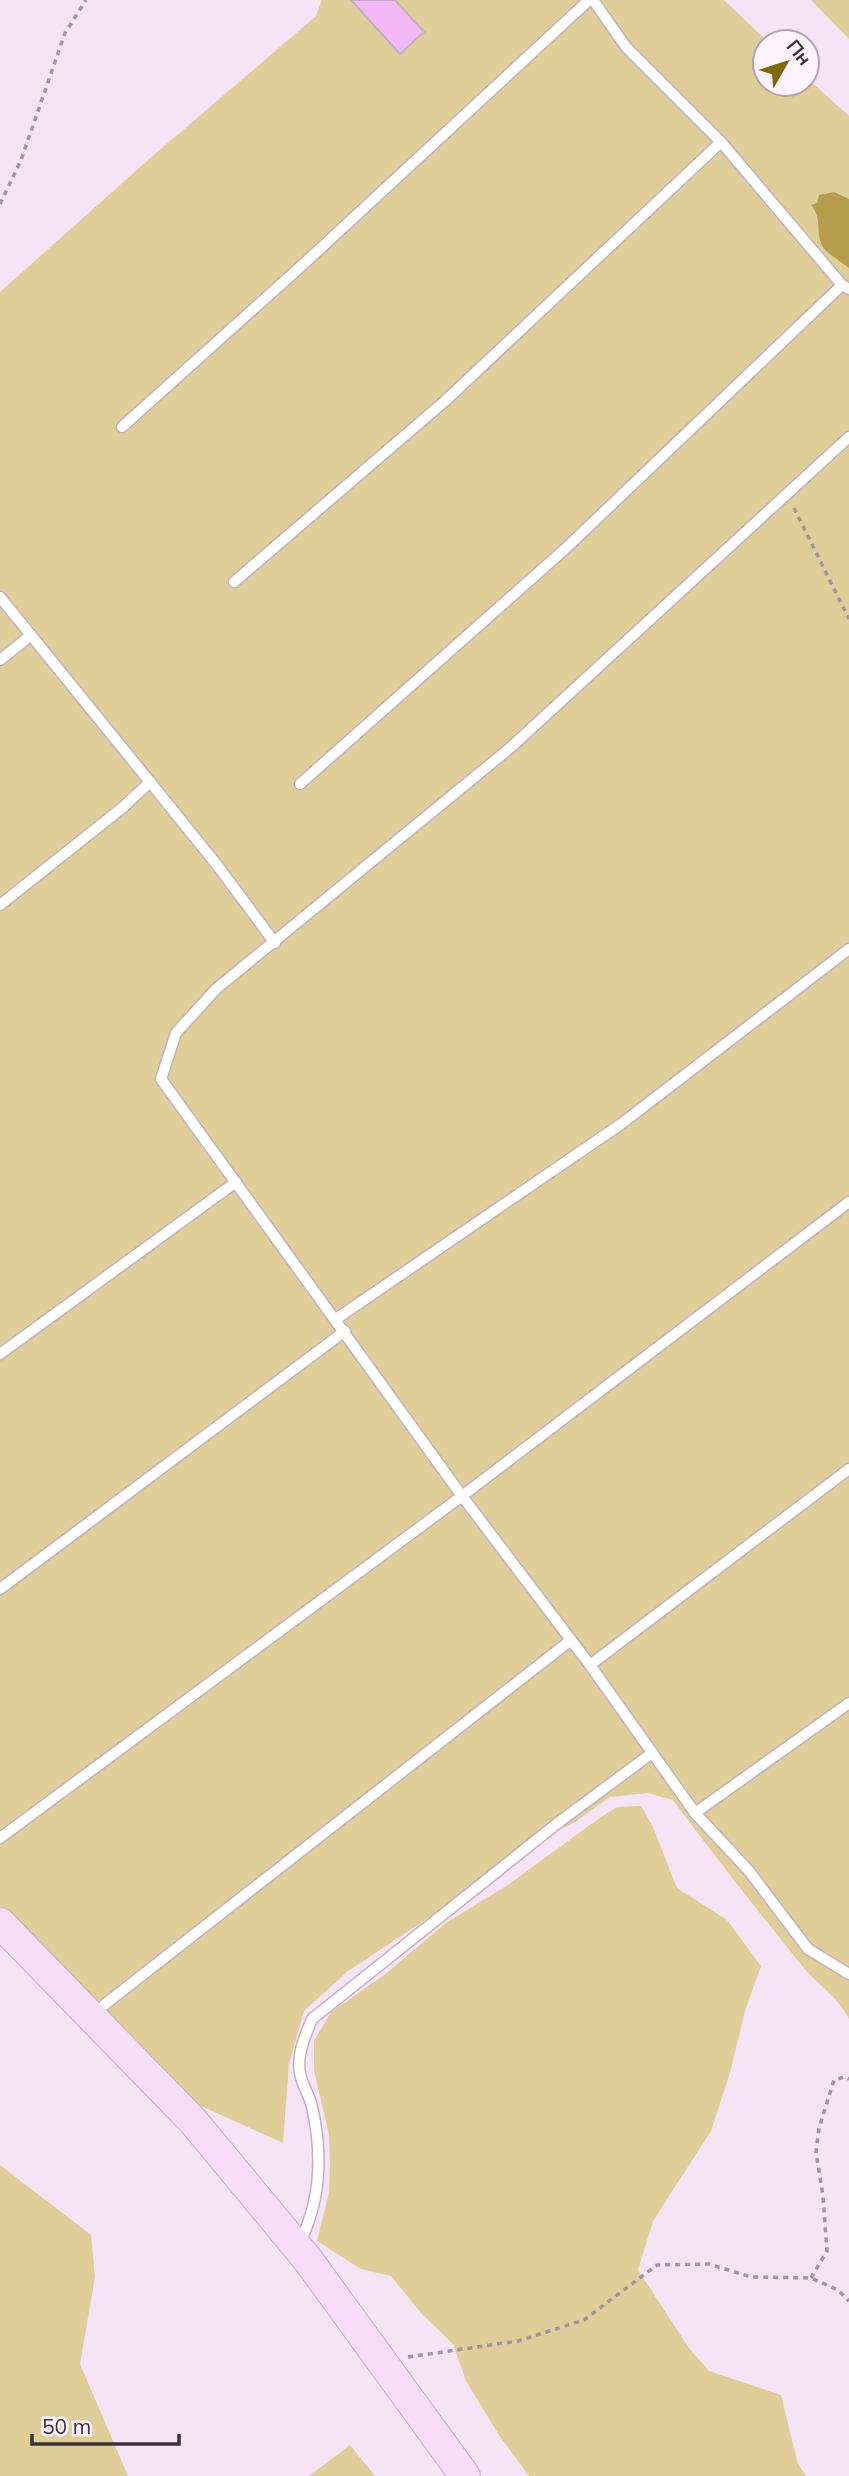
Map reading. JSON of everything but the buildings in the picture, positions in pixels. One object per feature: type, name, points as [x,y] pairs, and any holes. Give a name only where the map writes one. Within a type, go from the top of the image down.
[{"type":"street","points":[[0,1923],[194,2121],[297,2247],[465,2476]]},
{"type":"lane","points":[[122,427],[591,0],[626,47],[721,142],[845,287],[565,549],[300,783]]},
{"type":"lane","points":[[234,582],[445,401],[721,142]]},
{"type":"lane","points":[[849,437],[510,748],[216,989],[176,1033],[162,1079],[462,1496],[590,1665],[695,1814],[749,1871],[808,1949],[849,1973]]},
{"type":"lane","points":[[0,597],[218,865],[275,943]]},
{"type":"lane","points":[[0,660],[30,636]]},
{"type":"lane","points":[[0,905],[122,808],[150,782]]},
{"type":"lane","points":[[336,1318],[621,1124],[849,949]]},
{"type":"lane","points":[[0,1354],[236,1182]]},
{"type":"lane","points":[[0,1838],[462,1496],[849,1202]]},
{"type":"lane","points":[[0,1588],[345,1331]]},
{"type":"lane","points":[[590,1665],[849,1469]]},
{"type":"lane","points":[[104,2005],[571,1640]]},
{"type":"lane","points":[[695,1814],[849,1703]]},
{"type":"lane","points":[[297,2247],[307,2228],[319,2176],[319,2144],[312,2104],[300,2074],[302,2043],[312,2019],[559,1822],[652,1753]]},
{"type":"path","points":[[0,204],[21,160],[65,33],[86,0]]},
{"type":"path","points":[[787,494],[849,620]]},
{"type":"path","points":[[811,2278],[827,2251],[816,2152],[819,2128],[834,2080],[844,2077],[849,2079]]},
{"type":"path","points":[[381,2359],[518,2341],[584,2320],[657,2265],[709,2264],[751,2277],[811,2278],[838,2290],[849,2301]]},
{"type":"shaded area","points":[[322,0],[724,0],[753,28],[751,28],[751,98],[821,98],[821,91],[849,116],[849,2019],[834,1998],[803,1967],[673,1800],[648,1793],[610,1797],[575,1822],[521,1849],[451,1903],[348,1971],[304,2011],[289,2064],[283,2143],[121,2070],[0,1942],[0,292],[316,16]]},
{"type":"shaded area","points":[[811,0],[849,0],[849,39]]},
{"type":"shaded area","points":[[834,192],[849,199],[849,268],[823,247],[817,216],[811,205],[817,203],[819,195]]},
{"type":"shaded area","points":[[641,1806],[653,1827],[677,1888],[727,1920],[761,1966],[745,2011],[730,2073],[711,2131],[653,2221],[638,2270],[689,2348],[709,2371],[781,2395],[798,2464],[806,2476],[529,2476],[499,2435],[466,2381],[453,2344],[422,2314],[391,2276],[361,2269],[317,2241],[329,2192],[330,2165],[329,2135],[314,2070],[314,2041],[331,2012],[384,1975],[446,1923],[508,1885],[598,1819],[617,1807]]},
{"type":"shaded area","points":[[0,2165],[91,2235],[95,2277],[80,2364],[128,2476],[0,2476]]},
{"type":"shaded area","points":[[350,2445],[375,2476],[309,2476]]}]
